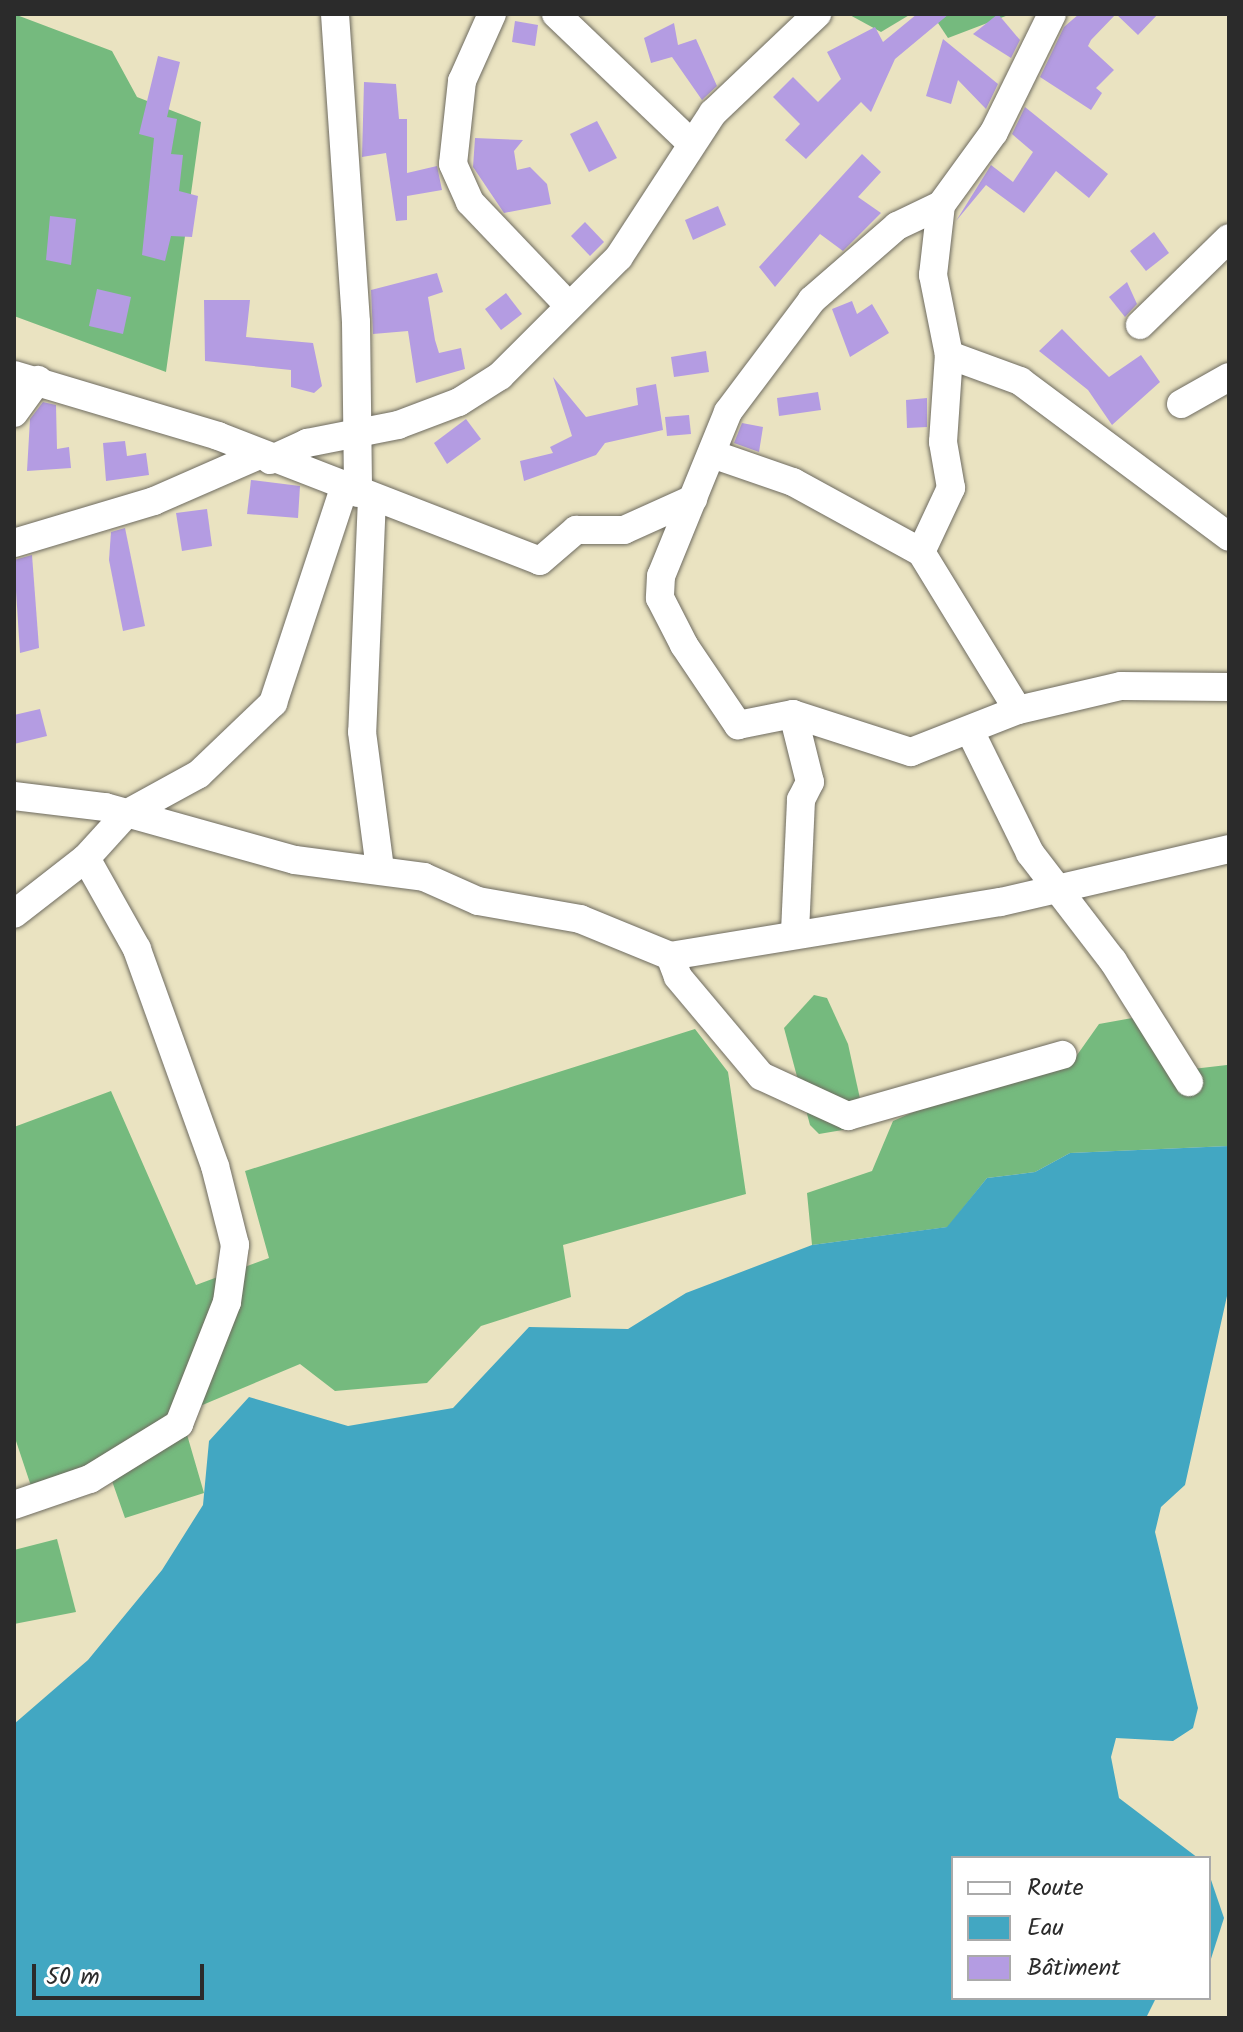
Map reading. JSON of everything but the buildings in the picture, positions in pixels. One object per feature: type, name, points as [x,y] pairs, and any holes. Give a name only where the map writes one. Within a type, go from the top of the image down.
[{"type":"street","points":[[335,14],[360,435],[362,732],[380,868]]},
{"type":"street","points":[[492,14],[462,81],[453,164],[470,202],[569,306]]},
{"type":"street","points":[[556,14],[689,141]]},
{"type":"street","points":[[14,543],[154,501],[307,443],[360,435],[459,402],[515,363],[619,257],[689,141],[817,14]]},
{"type":"street","points":[[1052,14],[994,132],[941,205],[897,226],[812,300],[728,412],[661,576],[668,618],[738,725],[793,714],[903,751],[930,750],[1018,710],[1121,686],[1229,687]]},
{"type":"street","points":[[921,552],[951,488],[942,432],[949,355],[933,275],[941,205]]},
{"type":"street","points":[[1140,325],[1229,238]]},
{"type":"street","points":[[949,355],[1020,381],[1229,537]]},
{"type":"street","points":[[14,413],[26,377],[264,458],[540,561],[554,557],[576,530],[624,530],[693,499]]},
{"type":"street","points":[[1181,404],[1229,377]]},
{"type":"street","points":[[712,454],[793,482],[921,552],[1018,710]]},
{"type":"street","points":[[14,914],[86,858],[126,814],[199,774],[273,703],[358,493]]},
{"type":"street","points":[[793,714],[810,782],[800,806],[795,934]]},
{"type":"street","points":[[971,733],[1008,817],[1056,890],[1113,961],[1189,1082]]},
{"type":"street","points":[[14,796],[126,814],[295,860],[380,868],[424,877],[478,901],[580,919],[670,956],[1056,890],[1229,849]]},
{"type":"street","points":[[14,1505],[90,1479],[179,1424],[227,1302],[235,1245],[215,1166],[137,949],[86,858]]},
{"type":"street","points":[[670,956],[678,977],[761,1076],[848,1116],[1062,1055]]},
{"type":"green space","points":[[14,14],[112,51],[137,97],[201,122],[166,372],[14,316]]},
{"type":"green space","points":[[848,14],[911,14],[881,32]]},
{"type":"green space","points":[[932,14],[1011,14],[948,38]]},
{"type":"green space","points":[[814,995],[827,998],[848,1044],[866,1126],[819,1134],[810,1125],[784,1028]]},
{"type":"green space","points":[[1160,1013],[1167,1072],[1227,1065],[1229,1146],[1070,1153],[1035,1172],[987,1178],[948,1227],[812,1245],[807,1193],[872,1171],[893,1121],[986,1080],[1070,1065],[1099,1024]]},
{"type":"green space","points":[[695,1029],[728,1072],[746,1194],[563,1245],[571,1297],[481,1326],[427,1383],[335,1391],[300,1364],[181,1414],[204,1493],[125,1518],[105,1461],[34,1495],[14,1435],[14,1127],[111,1091],[196,1285],[269,1258],[245,1171]]},
{"type":"green space","points":[[57,1539],[76,1612],[14,1624],[14,1550]]},
{"type":"water","points":[[1229,1146],[1229,1287],[1185,1485],[1161,1507],[1155,1532],[1198,1708],[1193,1728],[1173,1741],[1116,1738],[1111,1757],[1119,1798],[1195,1856],[951,1856],[951,2000],[1155,2000],[1146,2018],[14,2018],[14,1724],[88,1660],[162,1570],[203,1505],[209,1441],[249,1397],[348,1426],[453,1408],[529,1327],[628,1329],[686,1293],[812,1245],[947,1227],[987,1178],[1035,1172],[1070,1153]]},
{"type":"water","points":[[1211,1880],[1224,1918],[1211,1959]]}]
